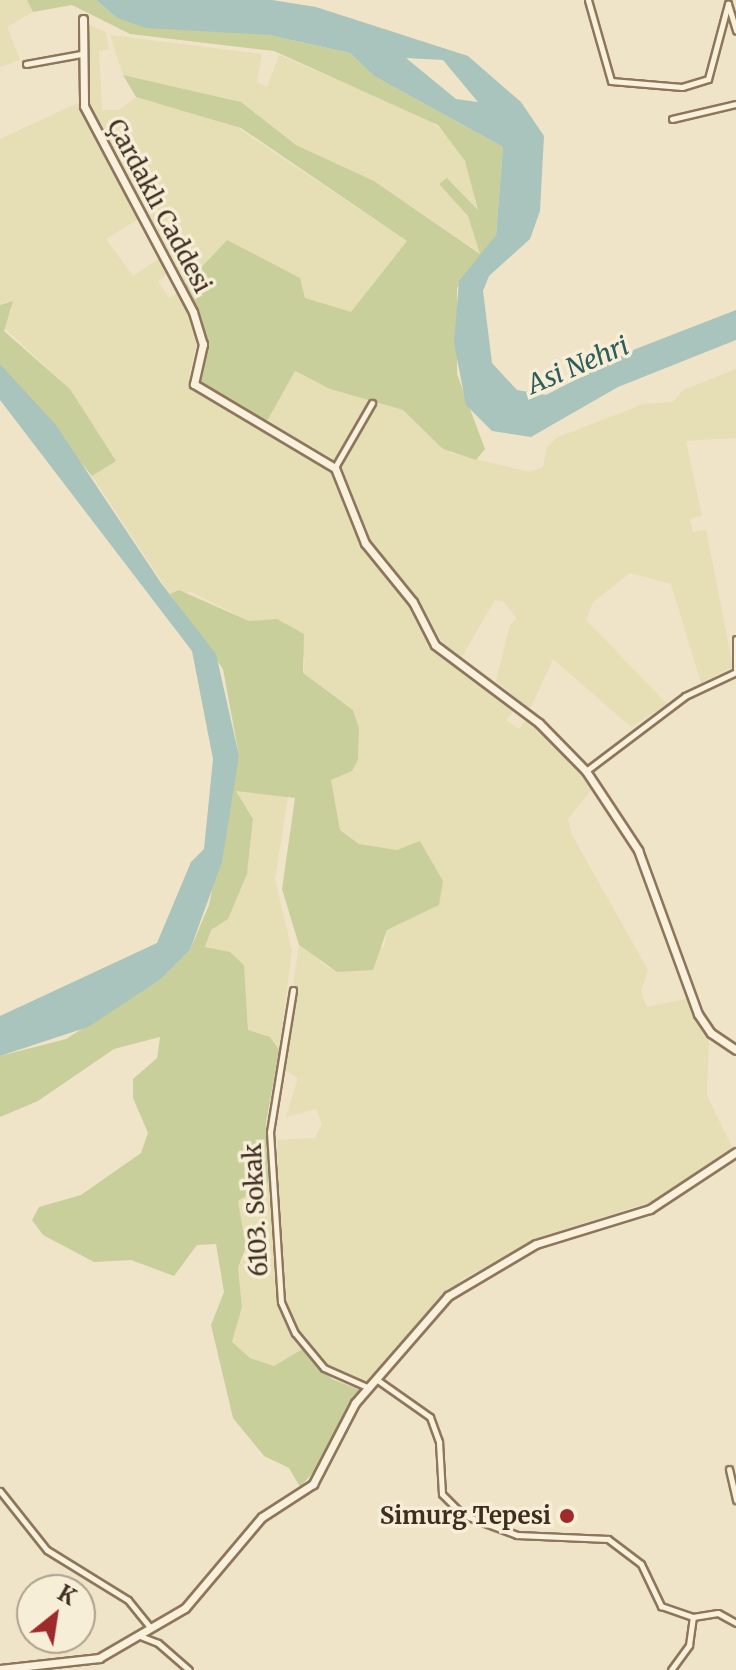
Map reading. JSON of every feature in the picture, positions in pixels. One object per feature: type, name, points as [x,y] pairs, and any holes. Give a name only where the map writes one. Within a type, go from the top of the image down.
[{"type":"street","points":[[588,0],[611,81],[682,87],[708,79],[728,4],[736,31]]},
{"type":"street","name":"Çardaklı Caddesi","points":[[83,19],[81,54],[84,106],[109,163],[182,286],[202,339],[194,384],[335,468]]},
{"type":"street","points":[[26,64],[81,54]]},
{"type":"street","points":[[672,119],[736,104]]},
{"type":"street","points":[[372,403],[335,468],[365,543],[413,602],[435,645],[539,723],[586,771],[638,850],[698,1014],[711,1033],[736,1050]]},
{"type":"street","points":[[586,771],[685,696],[736,671],[736,639]]},
{"type":"street","name":"6103. Sokak","points":[[293,990],[270,1132],[281,1302],[295,1333],[324,1368],[367,1387]]},
{"type":"street","points":[[0,1669],[99,1658],[151,1629],[205,1590],[274,1506],[313,1484],[367,1387],[461,1285],[536,1244],[650,1209],[736,1152]]},
{"type":"street","points":[[375,1379],[430,1417],[439,1442],[442,1494],[463,1515],[517,1535],[608,1539],[641,1564],[656,1603],[693,1617],[718,1613],[736,1623]]},
{"type":"street","points":[[729,1469],[736,1500]]},
{"type":"street","points":[[0,1491],[47,1550],[128,1600],[151,1629]]},
{"type":"street","points":[[671,1670],[689,1645],[693,1617]]},
{"type":"street","points":[[140,1636],[189,1670]]},
{"type":"shaded area","points":[[0,0],[27,0],[33,12],[7,27],[20,60],[0,67]]},
{"type":"shaded area","points":[[88,24],[106,32],[109,49],[99,51],[102,110],[119,110],[136,97],[232,124],[407,241],[351,313],[305,298],[302,283],[227,240],[184,286],[87,104]]},
{"type":"shaded area","points":[[110,35],[262,54],[257,82],[267,87],[279,55],[429,119],[456,145],[470,172],[477,210],[451,181],[439,184],[468,216],[481,254],[374,181],[296,145],[241,102],[123,75]]},
{"type":"shaded area","points":[[78,103],[140,218],[106,239],[133,276],[160,258],[169,272],[158,281],[169,298],[181,292],[198,338],[189,375],[193,389],[332,469],[365,551],[408,601],[434,648],[514,710],[506,720],[519,729],[527,718],[579,769],[592,789],[568,819],[572,835],[648,970],[641,991],[647,1007],[686,999],[709,1038],[707,1096],[732,1147],[654,1201],[546,1235],[462,1279],[365,1383],[326,1367],[294,1326],[283,1300],[277,1140],[315,1138],[322,1124],[316,1109],[286,1117],[298,1078],[283,1069],[295,971],[299,945],[329,968],[384,947],[387,930],[431,909],[397,850],[360,844],[340,830],[331,780],[352,771],[358,760],[359,728],[353,710],[303,673],[305,660],[284,622],[249,621],[191,592],[170,594],[92,476],[115,461],[70,389],[1,325],[12,310],[7,301],[0,305],[0,139]]},
{"type":"shaded area","points":[[736,369],[736,438],[686,441],[702,516],[690,519],[693,532],[706,530],[733,667],[701,683],[671,584],[630,573],[593,602],[586,620],[667,704],[631,727],[553,659],[530,709],[496,681],[510,625],[517,619],[504,602],[495,600],[461,658],[447,650],[419,602],[368,538],[332,458],[267,421],[294,371],[330,389],[403,410],[451,453],[530,472],[543,467],[547,447],[558,437],[644,404],[673,402],[683,390]]},
{"type":"shaded area","points":[[235,790],[288,797],[275,879],[292,951],[279,1050],[248,1030],[244,965],[230,952],[205,947],[211,930],[228,918],[248,865],[253,819]]},
{"type":"shaded area","points":[[271,1181],[277,1297],[304,1348],[274,1366],[250,1358],[232,1342],[242,1307],[238,1268],[245,1256],[238,1200]]},
{"type":"green space","points":[[27,0],[96,0],[117,18],[269,35],[350,53],[374,76],[503,147],[496,235],[457,288],[457,374],[485,449],[476,460],[443,449],[403,410],[330,389],[295,371],[267,421],[200,383],[206,339],[184,286],[227,240],[300,278],[305,298],[351,312],[407,241],[241,128],[136,97],[123,75],[241,102],[296,145],[374,181],[480,254],[468,216],[439,184],[447,178],[478,210],[465,161],[438,125],[274,51],[130,34],[72,5],[33,12]]},
{"type":"green space","points":[[13,301],[4,331],[70,389],[116,461],[92,476],[0,364],[0,305]]},
{"type":"green space","points":[[179,590],[249,621],[277,619],[304,634],[303,673],[353,710],[359,728],[358,760],[352,771],[331,780],[340,830],[359,844],[397,850],[420,841],[443,881],[439,905],[387,930],[373,970],[337,972],[299,945],[282,889],[295,798],[236,791],[253,819],[247,874],[228,919],[211,930],[205,947],[230,952],[244,965],[248,1030],[270,1037],[279,1050],[266,1123],[271,1181],[238,1201],[246,1247],[238,1268],[242,1307],[232,1342],[250,1358],[274,1366],[304,1348],[332,1379],[360,1390],[321,1464],[300,1487],[289,1468],[264,1456],[233,1418],[211,1325],[224,1292],[216,1244],[197,1245],[174,1276],[131,1260],[94,1262],[43,1235],[32,1220],[39,1207],[81,1195],[141,1153],[148,1133],[133,1098],[133,1079],[157,1058],[160,1037],[114,1049],[38,1101],[0,1117],[0,1056],[66,1039],[161,979],[190,950],[209,905],[239,756],[223,669],[170,594]]},
{"type":"water","points":[[96,0],[272,0],[316,7],[468,56],[521,102],[544,136],[540,211],[530,239],[489,276],[483,291],[492,363],[517,390],[546,395],[633,350],[736,310],[736,340],[618,387],[531,437],[492,431],[466,405],[454,343],[459,281],[496,235],[503,147],[374,76],[350,53],[269,35],[146,28],[117,18]],"holes":[[[406,58],[443,60],[478,102],[456,99]]]},
{"type":"water","points":[[0,364],[56,425],[161,583],[216,654],[239,756],[222,862],[190,950],[161,979],[88,1027],[0,1056],[0,1016],[157,943],[191,862],[204,849],[213,759],[192,651],[0,400]]},
{"type":"place","name":"Simurg Tepesi","points":[[567,1516]]},
{"type":"water label","name":"Asi Nehri","points":[[578,365]]}]
